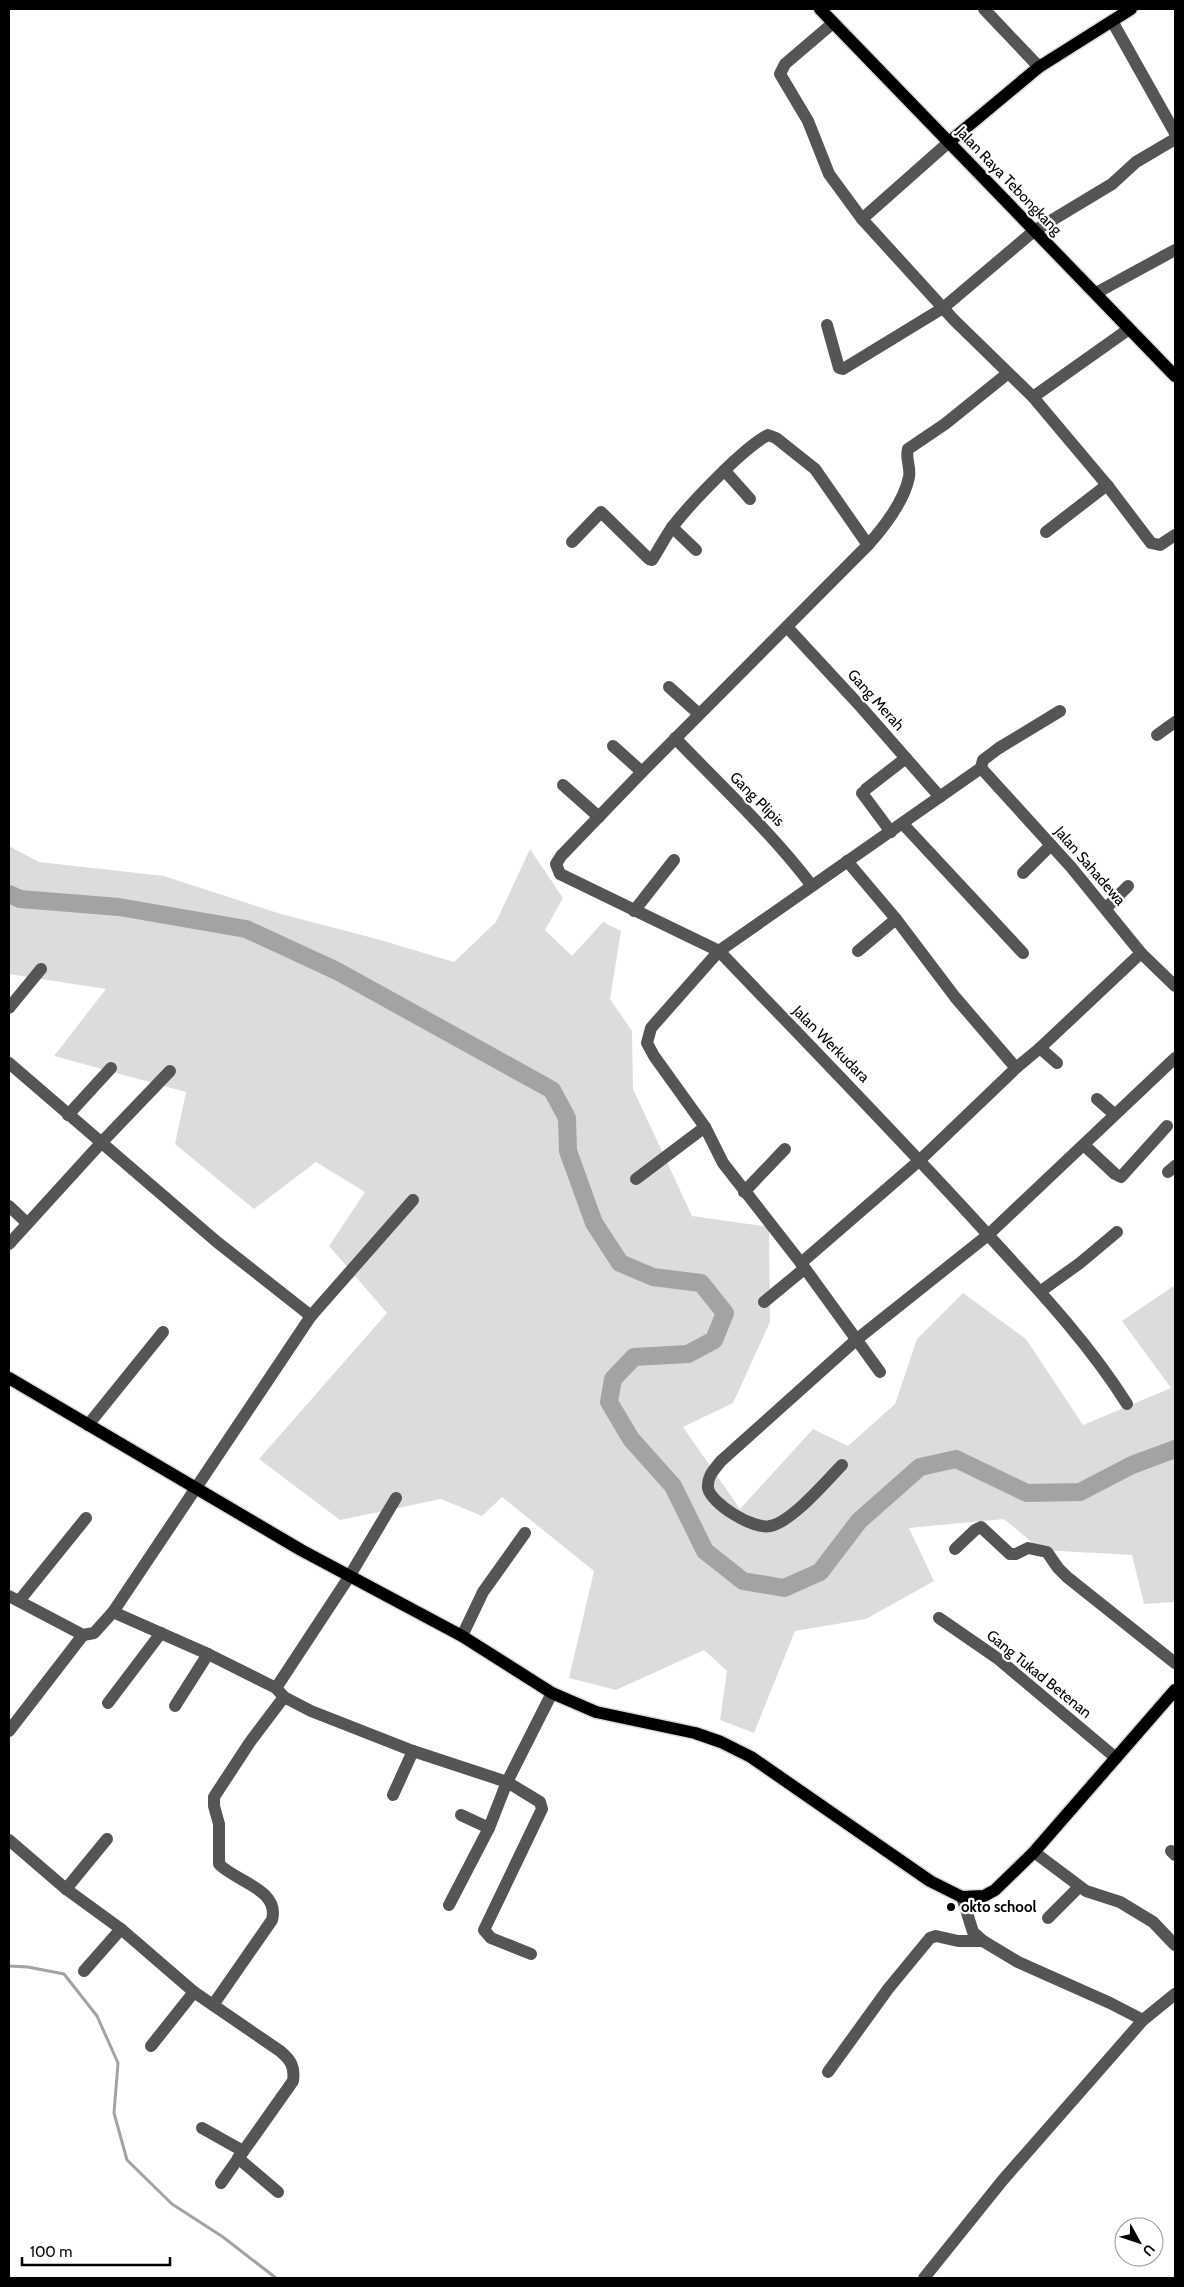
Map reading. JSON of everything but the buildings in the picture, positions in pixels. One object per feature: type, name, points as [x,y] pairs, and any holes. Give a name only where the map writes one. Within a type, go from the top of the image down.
[{"type":"main road","name":"Jalan Raya Tebongkang","points":[[821,9],[1175,376]]},
{"type":"main road","points":[[950,142],[1039,68],[1132,9]]},
{"type":"main road","points":[[9,1378],[349,1577],[462,1636],[552,1693],[596,1712],[695,1733],[721,1742],[751,1758],[930,1881],[969,1897],[984,1896],[995,1890],[1034,1852],[1175,1690]]},
{"type":"street","points":[[984,9],[1039,68]]},
{"type":"street","points":[[1112,21],[1175,133]]},
{"type":"street","points":[[833,23],[785,64],[780,74],[808,121],[829,174],[862,220],[943,308],[1007,374],[1033,397],[1107,485],[1151,543],[1160,544],[1175,535]]},
{"type":"street","points":[[827,325],[839,368],[842,370],[943,308],[1034,231],[1112,184],[1136,162],[1175,139]]},
{"type":"street","points":[[862,220],[950,142]]},
{"type":"street","points":[[1096,293],[1175,250]]},
{"type":"street","points":[[1033,397],[1129,329]]},
{"type":"street","points":[[719,952],[560,874],[556,864],[561,856],[675,738],[868,545],[895,510],[906,487],[910,470],[908,449],[945,424],[1007,374]]},
{"type":"street","points":[[572,542],[601,512],[652,560],[672,527],[725,471],[766,436],[776,438],[815,468],[868,545]]},
{"type":"street","points":[[725,471],[750,499]]},
{"type":"street","points":[[1046,532],[1107,485]]},
{"type":"street","points":[[672,527],[696,550]]},
{"type":"street","name":"Gang Merah","points":[[786,627],[940,797]]},
{"type":"street","points":[[669,687],[699,714]]},
{"type":"street","points":[[880,1372],[723,1163],[705,1127],[654,1056],[647,1043],[651,1028],[719,952],[981,768],[983,760],[991,753],[1060,711]]},
{"type":"street","points":[[1157,735],[1175,722]]},
{"type":"street","name":"Gang Plipis","points":[[675,738],[751,814],[785,851],[812,886]]},
{"type":"street","points":[[614,746],[642,772]]},
{"type":"street","points":[[891,832],[864,791],[906,758]]},
{"type":"street","name":"Jalan Sahadewa","points":[[981,768],[1106,908],[1141,953],[1175,986]]},
{"type":"street","points":[[563,785],[599,817]]},
{"type":"street","points":[[903,824],[1023,953]]},
{"type":"street","points":[[1023,873],[1051,845]]},
{"type":"street","points":[[634,911],[674,860]]},
{"type":"street","points":[[847,861],[896,919],[955,998],[1016,1068]]},
{"type":"street","points":[[1106,908],[1128,886]]},
{"type":"street","points":[[858,951],[896,919]]},
{"type":"street","name":"Jalan Werkudara","points":[[719,952],[920,1160],[1041,1292],[1105,1370],[1127,1404]]},
{"type":"street","points":[[764,1302],[920,1160],[1016,1068],[1040,1048],[1141,953]]},
{"type":"street","points":[[9,1008],[41,970]]},
{"type":"street","points":[[1040,1048],[1057,1063]]},
{"type":"street","points":[[842,1465],[801,1506],[771,1526],[764,1527],[750,1524],[727,1508],[708,1489],[709,1476],[721,1461],[856,1340],[988,1235],[1175,1058]]},
{"type":"street","points":[[9,1063],[217,1242],[311,1316]]},
{"type":"street","points":[[68,1115],[111,1068]]},
{"type":"street","points":[[9,1244],[100,1143],[170,1071]]},
{"type":"street","points":[[1097,1098],[1114,1114]]},
{"type":"street","points":[[1084,1145],[1115,1174],[1121,1177],[1167,1126]]},
{"type":"street","points":[[636,1179],[705,1127]]},
{"type":"street","points":[[744,1192],[785,1149]]},
{"type":"street","points":[[86,1518],[12,1598],[83,1635],[94,1633],[113,1612],[194,1488],[311,1316],[413,1200]]},
{"type":"street","points":[[9,1206],[27,1223]]},
{"type":"street","points":[[1041,1292],[1080,1264],[1117,1232]]},
{"type":"street","points":[[88,1425],[163,1332]]},
{"type":"street","points":[[213,2005],[272,1920],[274,1912],[273,1905],[267,1896],[225,1871],[219,1864],[218,1824],[214,1796],[250,1742],[396,1498]]},
{"type":"street","points":[[956,1549],[974,1530],[981,1527],[1010,1554],[1016,1554],[1028,1548],[1047,1552],[1067,1576],[1175,1663]]},
{"type":"street","points":[[462,1636],[483,1592],[525,1533]]},
{"type":"street","points":[[113,1612],[208,1654],[280,1692],[311,1711],[413,1751],[507,1782],[540,1802],[542,1809],[484,1930],[491,1938],[531,1954]]},
{"type":"street","name":"Gang Tukad Betenan","points":[[939,1618],[997,1658],[1116,1758]]},
{"type":"street","points":[[108,1704],[161,1633]]},
{"type":"street","points":[[10,1728],[83,1635]]},
{"type":"street","points":[[176,1706],[208,1654]]},
{"type":"street","points":[[449,1905],[489,1828],[507,1782],[552,1693]]},
{"type":"street","points":[[394,1795],[413,1751]]},
{"type":"street","points":[[461,1815],[489,1828]]},
{"type":"street","points":[[66,1889],[107,1839]]},
{"type":"street","points":[[9,1840],[66,1889],[121,1929],[194,1992],[280,2051],[286,2056],[295,2070],[293,2081],[221,2183]]},
{"type":"street","points":[[1034,1852],[1079,1887],[1104,1898],[1113,1899],[1153,1922],[1175,1944]]},
{"type":"street","points":[[1048,1918],[1079,1887]]},
{"type":"street","points":[[969,1897],[968,1920],[973,1932],[983,1942],[1018,1962],[1110,2003],[1143,2020]]},
{"type":"street","points":[[84,1971],[121,1929]]},
{"type":"street","points":[[828,2072],[888,1989],[930,1938],[936,1936],[958,1941],[983,1942]]},
{"type":"street","points":[[151,2046],[194,1992]]},
{"type":"street","points":[[924,2278],[1002,2181],[1143,2020],[1175,1994]]},
{"type":"street","points":[[202,2128],[240,2154],[278,2192]]},
{"type":"shaded area","points":[[9,846],[39,862],[164,876],[281,914],[377,939],[454,962],[496,922],[530,849],[563,898],[545,930],[572,956],[603,922],[621,931],[610,999],[632,1031],[633,1089],[692,1216],[769,1227],[770,1322],[733,1403],[683,1427],[740,1509],[813,1429],[848,1446],[895,1404],[917,1339],[963,1293],[1026,1339],[1083,1425],[1171,1388],[1122,1321],[1175,1285],[1175,1602],[1144,1604],[1132,1555],[1041,1550],[1004,1519],[909,1528],[934,1581],[866,1619],[795,1631],[754,1733],[720,1720],[727,1671],[704,1650],[616,1690],[569,1678],[594,1571],[502,1497],[482,1516],[441,1499],[340,1520],[259,1459],[387,1313],[329,1246],[365,1192],[316,1162],[254,1209],[175,1144],[186,1092],[54,1056],[106,989],[9,974]]},
{"type":"waterway","points":[[9,894],[20,899],[119,907],[246,929],[337,971],[552,1090],[567,1118],[568,1151],[594,1223],[620,1263],[653,1277],[701,1283],[725,1313],[714,1340],[688,1354],[634,1357],[613,1379],[609,1402],[631,1439],[673,1486],[705,1551],[743,1581],[784,1588],[820,1572],[859,1521],[920,1467],[956,1459],[1027,1493],[1080,1492],[1132,1465],[1175,1449]]},
{"type":"waterway","points":[[9,1966],[28,1967],[64,1974],[97,2016],[118,2063],[114,2113],[127,2160],[172,2204],[223,2237],[276,2278]]},
{"type":"place","name":"okto school","points":[[951,1907]]}]
